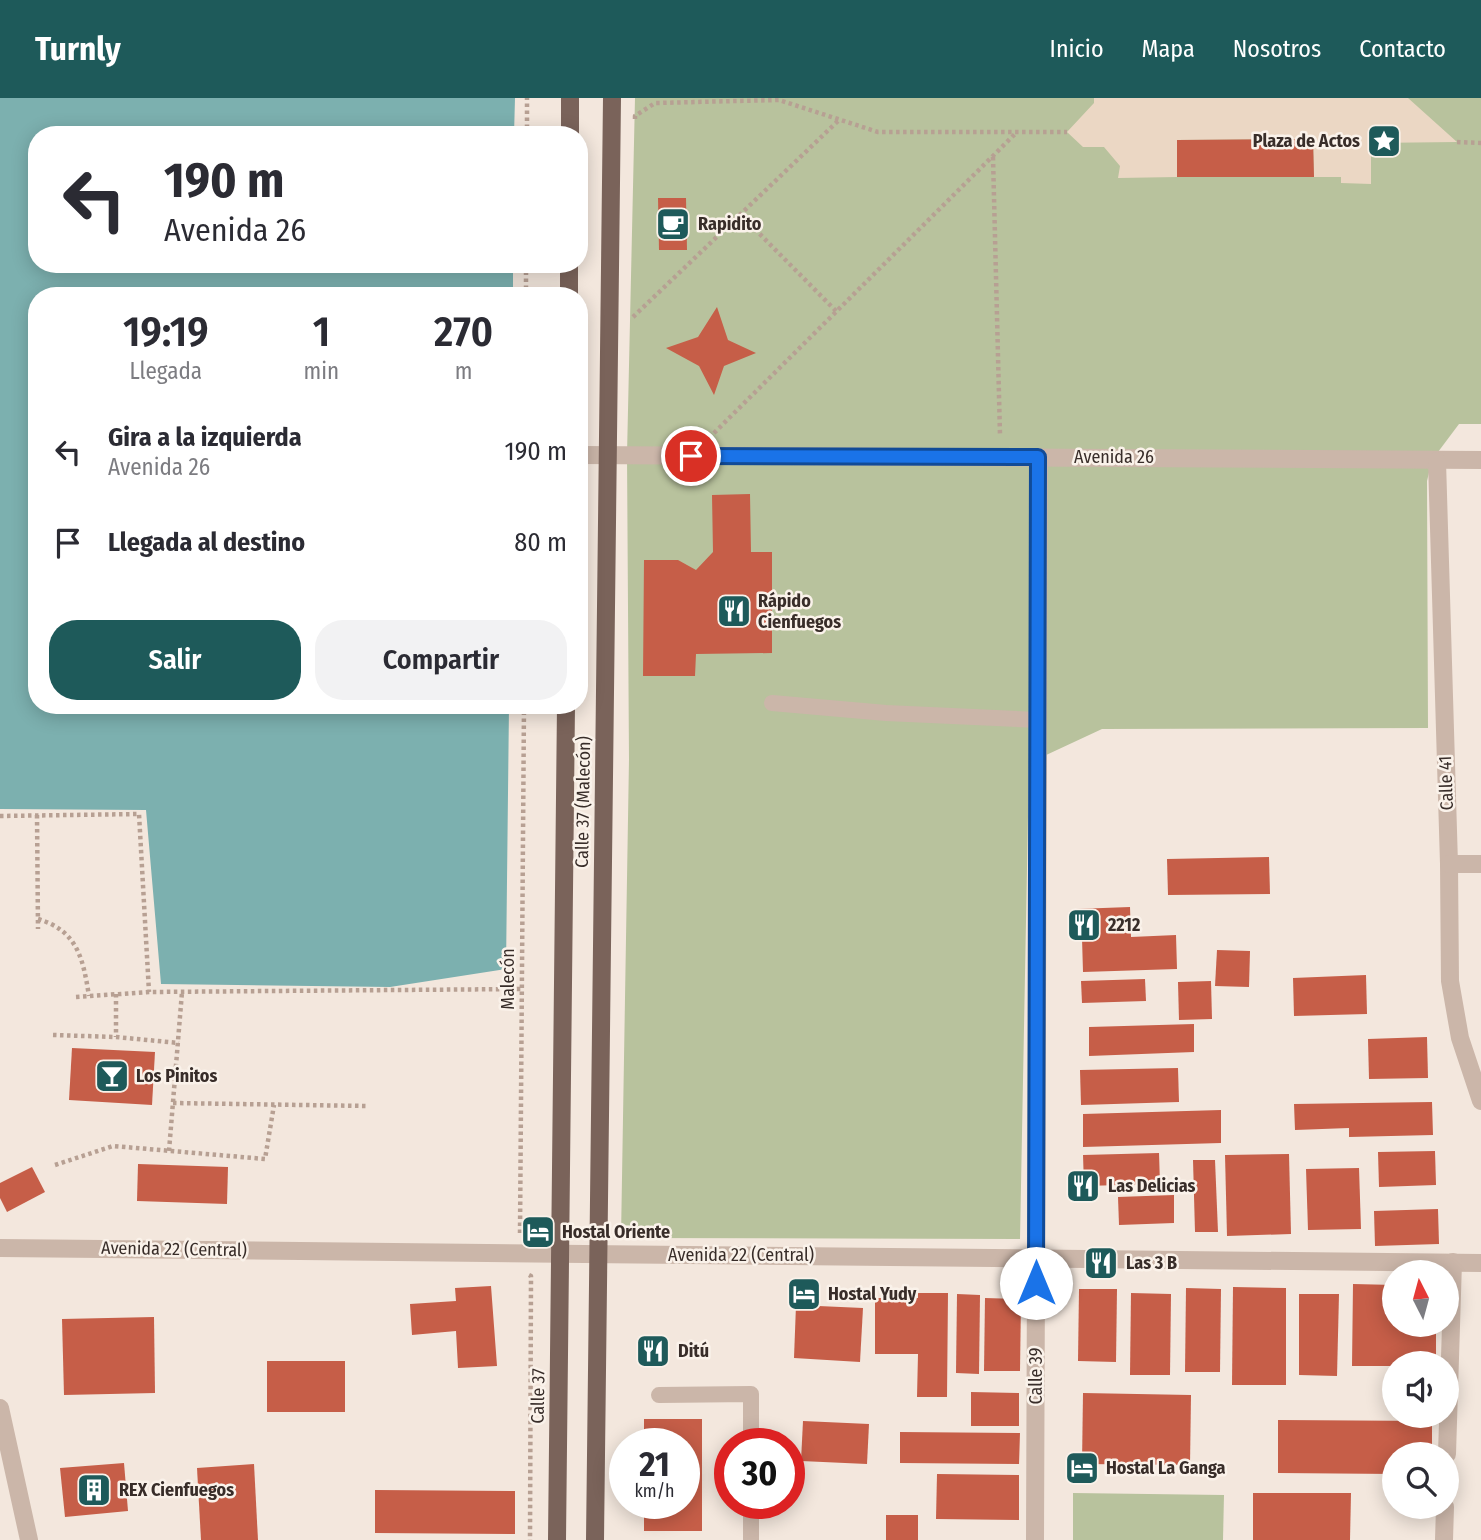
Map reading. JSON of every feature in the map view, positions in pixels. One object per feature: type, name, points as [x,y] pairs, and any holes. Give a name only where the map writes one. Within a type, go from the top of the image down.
[{"type":"main road","points":[[570,98],[570,126]]},
{"type":"main road","name":"Calle 37 (Malecón)","points":[[599,1254],[612,98]]},
{"type":"main road","name":"Calle 37 (Malecón)","points":[[561,1253],[566,714]]},
{"type":"main road","name":"Calle 37","points":[[557,1540],[561,1253]]},
{"type":"main road","points":[[595,1540],[599,1254]]},
{"type":"street","name":"Avenida 26","points":[[588,455],[1481,460]]},
{"type":"street","name":"Calle 39","points":[[1035,1540],[1038,457]]},
{"type":"street","name":"Calle 41","points":[[1437,461],[1450,981],[1460,1038],[1481,1101]]},
{"type":"street","points":[[1449,864],[1481,864]]},
{"type":"street","name":"Avenida 22 (Central)","points":[[0,1248],[1382,1261]]},
{"type":"street","name":"Avenida 22 (Central)","points":[[1460,1262],[1481,1263]]},
{"type":"street","points":[[1447,1442],[1451,1337]]},
{"type":"street","points":[[0,1408],[29,1540]]},
{"type":"street","points":[[1444,1540],[1445,1519]]},
{"type":"lane","points":[[772,703],[886,713],[1038,720]]},
{"type":"lane","points":[[659,1395],[751,1394],[751,1428]]},
{"type":"lane","points":[[751,1519],[751,1540]]},
{"type":"path","points":[[527,98],[527,126]]},
{"type":"path","points":[[635,130],[635,116],[655,103],[779,100],[878,132],[1067,132]]},
{"type":"path","points":[[630,307],[630,320],[838,120]]},
{"type":"path","points":[[691,456],[1016,132]]},
{"type":"path","points":[[1457,142],[1481,143]]},
{"type":"path","points":[[993,156],[1000,457]]},
{"type":"path","points":[[740,214],[837,312]]},
{"type":"path","name":"Malecón","points":[[520,1253],[524,714]]},
{"type":"path","points":[[0,816],[139,814],[149,992]]},
{"type":"path","points":[[37,815],[38,929]]},
{"type":"path","points":[[38,919],[56,924],[71,938],[80,955],[89,996]]},
{"type":"path","points":[[76,997],[149,992],[522,989]]},
{"type":"path","points":[[169,1151],[182,992]]},
{"type":"path","points":[[116,994],[116,1037]]},
{"type":"path","points":[[53,1035],[179,1043]]},
{"type":"path","points":[[173,1103],[367,1107]]},
{"type":"path","points":[[55,1165],[113,1146],[265,1159],[274,1105]]},
{"type":"path","points":[[520,1253],[519,1268],[531,1276],[530,1540]]},
{"type":"green space","points":[[635,98],[1481,98],[1481,424],[1459,424],[1432,460],[1427,481],[1428,728],[1102,729],[1029,763],[1020,1239],[621,1238],[629,759],[627,455]]},
{"type":"green space","points":[[1073,1493],[1224,1495],[1223,1540],[1073,1540]]},
{"type":"shaded area","name":"Plaza de Actos","points":[[1094,98],[1408,98],[1457,142],[1371,143],[1371,184],[1341,183],[1341,177],[1314,177],[1313,139],[1177,140],[1177,177],[1118,178],[1120,166],[1104,147],[1083,147],[1067,132],[1094,103]]},
{"type":"water","points":[[0,98],[515,98],[514,126],[28,126],[28,273],[513,273],[513,287],[28,287],[28,714],[509,714],[506,969],[390,987],[161,984],[146,810],[0,809]]},
{"type":"building","points":[[1313,139],[1314,177],[1177,177],[1177,140]]},
{"type":"building","name":"Rapidito","points":[[658,198],[686,198],[687,250],[659,250]]},
{"type":"building","points":[[717,307],[728,340],[756,353],[724,366],[714,395],[699,366],[666,348],[698,337]]},
{"type":"building","points":[[750,494],[751,552],[772,552],[772,653],[696,654],[695,676],[643,676],[644,560],[678,560],[696,570],[713,552],[712,495]]},
{"type":"building","points":[[1269,857],[1270,894],[1168,895],[1167,859]]},
{"type":"building","points":[[1130,907],[1131,937],[1176,935],[1177,969],[1083,972],[1082,938],[1077,938],[1076,909]]},
{"type":"building","points":[[1217,950],[1250,951],[1249,987],[1215,986]]},
{"type":"building","points":[[1366,975],[1367,1014],[1294,1016],[1293,978]]},
{"type":"building","points":[[1145,979],[1146,1001],[1082,1003],[1081,981]]},
{"type":"building","points":[[1211,981],[1212,1019],[1179,1020],[1178,982]]},
{"type":"building","points":[[1194,1024],[1194,1052],[1089,1056],[1089,1027]]},
{"type":"building","points":[[1427,1037],[1428,1078],[1369,1079],[1368,1039]]},
{"type":"building","name":"Los Pinitos","points":[[72,1048],[155,1052],[152,1105],[69,1100]]},
{"type":"building","points":[[1178,1068],[1179,1102],[1081,1105],[1080,1070]]},
{"type":"building","points":[[1432,1102],[1433,1135],[1349,1137],[1349,1128],[1295,1130],[1294,1104]]},
{"type":"building","points":[[1221,1110],[1221,1143],[1083,1147],[1083,1114]]},
{"type":"building","points":[[1435,1151],[1436,1185],[1379,1187],[1378,1152]]},
{"type":"building","points":[[1159,1153],[1160,1184],[1084,1186],[1083,1155]]},
{"type":"building","points":[[1289,1154],[1291,1234],[1227,1236],[1225,1155]]},
{"type":"building","points":[[1193,1160],[1215,1160],[1218,1232],[1195,1232]]},
{"type":"building","points":[[138,1164],[228,1167],[227,1204],[137,1201]]},
{"type":"building","points":[[32,1167],[45,1192],[7,1212],[0,1198],[0,1183]]},
{"type":"building","points":[[1359,1168],[1361,1229],[1308,1230],[1306,1169]]},
{"type":"building","points":[[1174,1195],[1174,1223],[1119,1225],[1118,1197]]},
{"type":"building","points":[[1438,1209],[1439,1244],[1375,1246],[1374,1211]]},
{"type":"building","points":[[1353,1284],[1382,1285],[1382,1337],[1436,1337],[1436,1351],[1382,1351],[1382,1366],[1352,1366]]},
{"type":"building","points":[[491,1286],[497,1366],[458,1368],[456,1331],[412,1335],[410,1304],[456,1301],[455,1288]]},
{"type":"building","points":[[1233,1287],[1286,1288],[1286,1385],[1232,1385]]},
{"type":"building","points":[[1186,1288],[1221,1289],[1220,1372],[1185,1372]]},
{"type":"building","points":[[1079,1289],[1117,1289],[1116,1362],[1078,1361]]},
{"type":"building","points":[[918,1293],[948,1293],[947,1397],[917,1397],[918,1354],[875,1354],[875,1298],[918,1298]]},
{"type":"building","points":[[1131,1293],[1171,1294],[1170,1375],[1130,1375]]},
{"type":"building","points":[[957,1294],[980,1295],[979,1374],[956,1373]]},
{"type":"building","points":[[1299,1294],[1339,1294],[1337,1376],[1299,1375]]},
{"type":"building","points":[[985,1298],[1021,1299],[1020,1371],[984,1371]]},
{"type":"building","points":[[796,1305],[863,1308],[860,1362],[794,1358]]},
{"type":"building","points":[[154,1317],[155,1393],[64,1395],[62,1319]]},
{"type":"building","name":"Ditú","points":[[644,1336],[661,1336],[662,1366],[645,1367]]},
{"type":"building","points":[[267,1361],[345,1361],[345,1412],[267,1412]]},
{"type":"building","points":[[971,1392],[1019,1393],[1019,1426],[971,1426]]},
{"type":"building","points":[[1083,1393],[1191,1395],[1190,1465],[1082,1464]]},
{"type":"building","points":[[644,1419],[702,1419],[702,1531],[644,1531],[644,1519],[700,1519],[700,1428],[644,1428]]},
{"type":"building","points":[[1278,1420],[1382,1421],[1382,1428],[1432,1428],[1432,1442],[1382,1442],[1382,1474],[1278,1473]]},
{"type":"building","points":[[803,1421],[869,1424],[867,1464],[805,1461],[805,1428],[803,1428]]},
{"type":"building","points":[[900,1432],[1020,1433],[1019,1464],[900,1463]]},
{"type":"building","name":"REX Cienfuegos","points":[[124,1463],[128,1511],[65,1517],[60,1468]]},
{"type":"building","points":[[254,1464],[258,1540],[201,1540],[197,1468]]},
{"type":"building","points":[[937,1474],[1019,1475],[1019,1520],[936,1519]]},
{"type":"building","points":[[375,1490],[515,1491],[515,1534],[375,1533]]},
{"type":"building","points":[[1253,1493],[1351,1493],[1350,1540],[1253,1540]]},
{"type":"building","points":[[886,1515],[918,1515],[918,1540],[886,1540]]},
{"type":"place","name":"Plaza de Actos","points":[[1384,141]]},
{"type":"place","name":"Rapidito","points":[[673,224]]},
{"type":"place","name":"Rápido Cienfuegos","points":[[734,611]]},
{"type":"place","name":"2212","points":[[1084,925]]},
{"type":"place","name":"Los Pinitos","points":[[112,1076]]},
{"type":"place","name":"Las Delicias","points":[[1083,1186]]},
{"type":"place","name":"Hostal Oriente","points":[[538,1232]]},
{"type":"place","name":"Las 3 B","points":[[1101,1263]]},
{"type":"place","name":"Hostal Yudy","points":[[804,1294]]},
{"type":"place","name":"Ditú","points":[[653,1351]]},
{"type":"place","name":"Hostal La Ganga","points":[[1082,1468]]},
{"type":"place","name":"REX Cienfuegos","points":[[94,1490]]},
{"type":"route","points":[[691,456],[1038,457],[1036,1283]]}]
